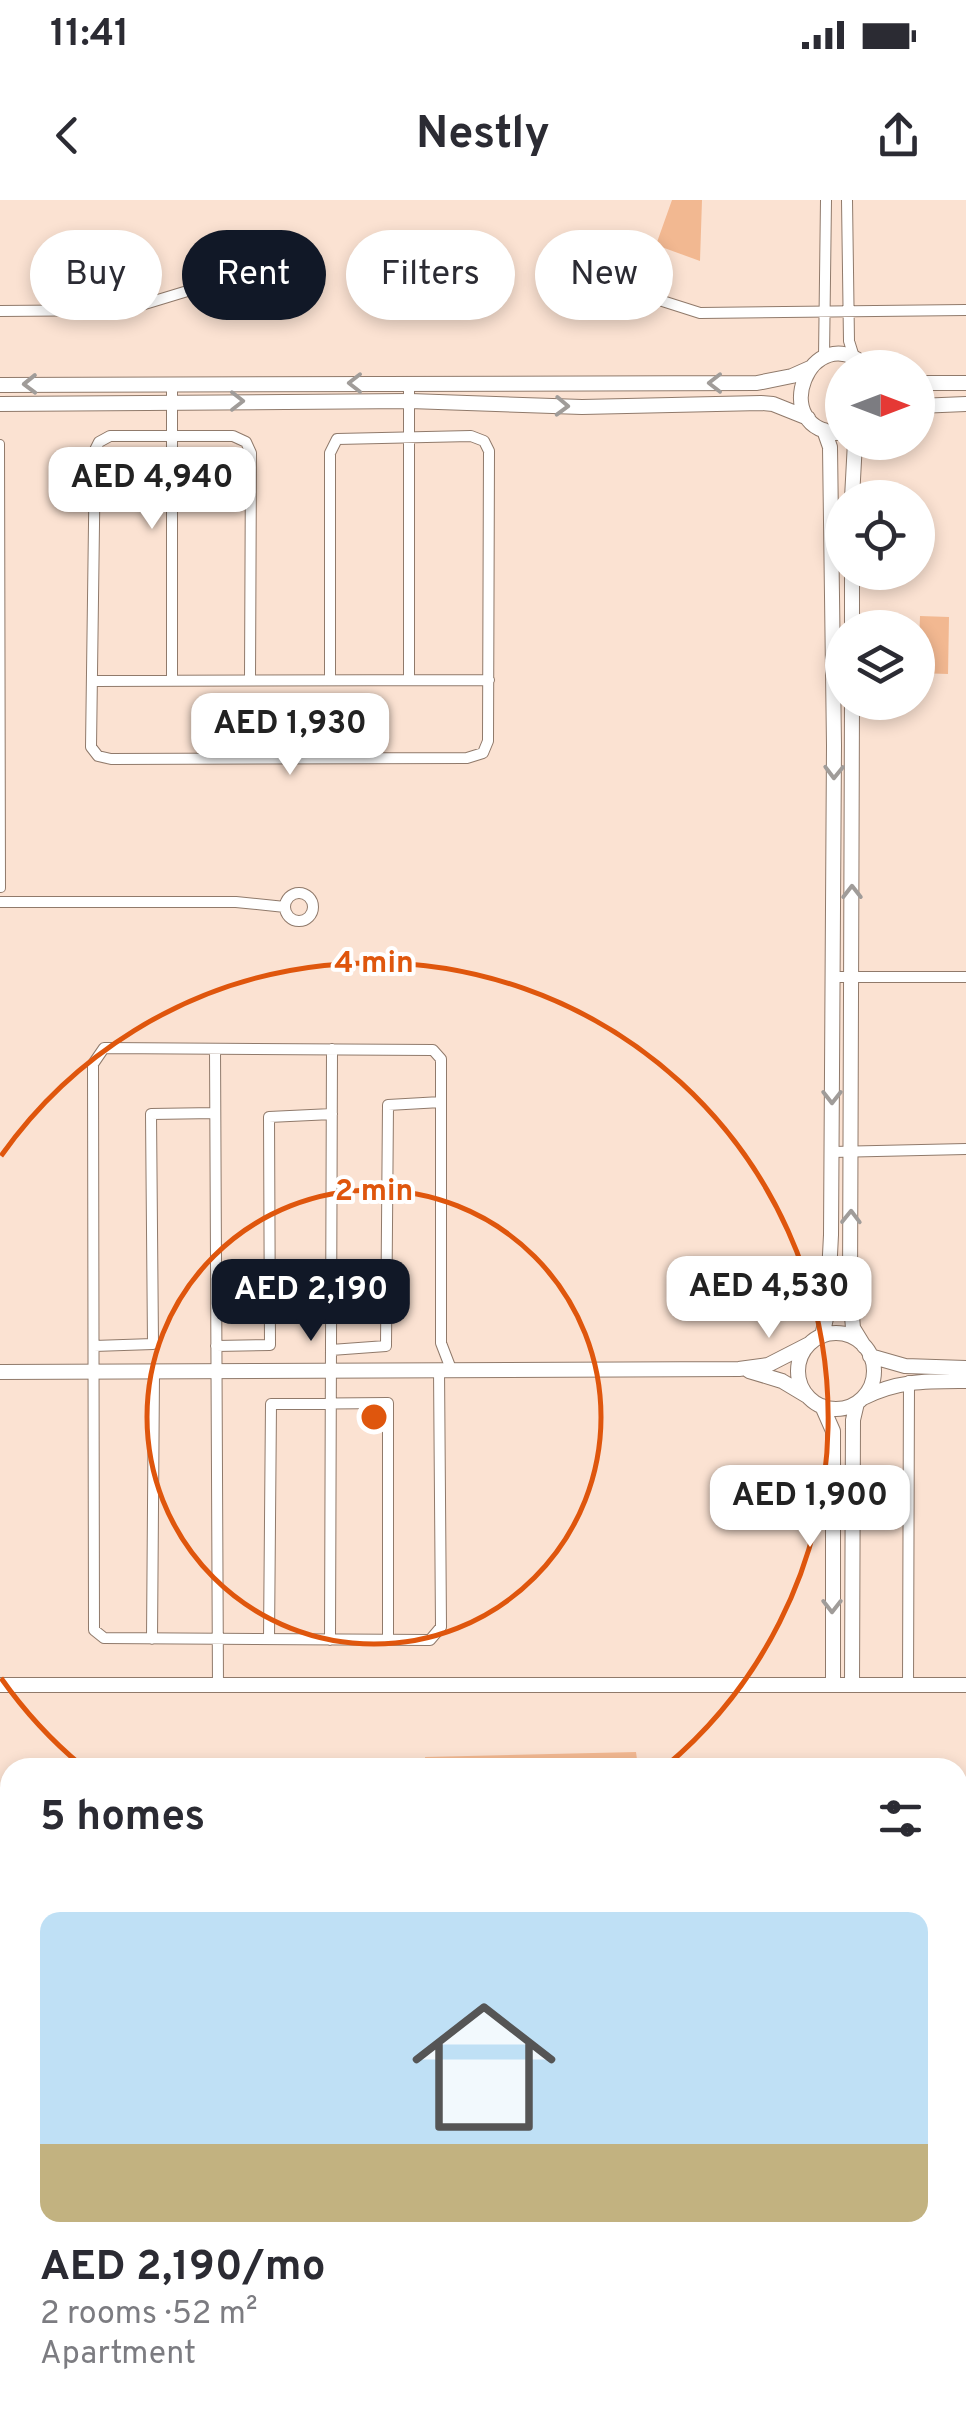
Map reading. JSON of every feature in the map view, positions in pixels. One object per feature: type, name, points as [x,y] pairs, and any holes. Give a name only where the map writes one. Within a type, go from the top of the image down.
[{"type":"street","points":[[0,384],[758,383],[792,376],[824,357],[826,200]]},
{"type":"street","points":[[847,200],[852,350]]},
{"type":"street","points":[[0,310],[126,310],[182,293]]},
{"type":"street","points":[[673,304],[700,313],[966,310]]},
{"type":"street","points":[[808,418],[800,392],[810,368]]},
{"type":"street","points":[[409,382],[409,680]]},
{"type":"street","points":[[172,383],[172,680]]},
{"type":"street","points":[[935,383],[966,383]]},
{"type":"street","points":[[0,404],[410,401],[582,407],[761,402],[808,418],[824,430],[830,447],[833,654],[832,1152],[827,1314],[816,1340],[802,1353],[798,1376],[808,1396]]},
{"type":"street","points":[[935,405],[966,404]]},
{"type":"street","points":[[250,680],[251,452],[246,442],[233,436],[110,436],[99,442],[95,450],[91,747],[98,756],[111,759],[468,758],[483,753],[488,740],[489,451],[484,441],[471,436],[337,439],[330,453],[330,680]]},
{"type":"street","points":[[0,444],[1,888]]},
{"type":"street","points":[[92,681],[488,680]]},
{"type":"street","points":[[852,720],[850,1293],[854,1328],[868,1351],[873,1378],[853,1420],[852,1685]]},
{"type":"street","points":[[0,902],[236,902],[285,906]]},
{"type":"street","points":[[833,977],[966,978]]},
{"type":"street","points":[[104,1048],[215,1048],[433,1050],[440,1059],[441,1627],[430,1640],[104,1638],[94,1630],[93,1064],[104,1048]]},
{"type":"street","points":[[215,1048],[218,1685]]},
{"type":"street","points":[[330,1640],[332,1049]]},
{"type":"street","points":[[331,1350],[386,1346],[388,1105],[440,1102]]},
{"type":"street","points":[[94,1346],[153,1344],[152,1114],[216,1113]]},
{"type":"street","points":[[216,1346],[270,1345],[270,1118],[332,1114]]},
{"type":"street","points":[[832,1152],[966,1149]]},
{"type":"street","points":[[0,1372],[739,1369],[768,1365],[816,1340],[845,1334],[868,1351],[905,1366],[966,1368]]},
{"type":"street","points":[[441,1343],[441,1369]]},
{"type":"street","points":[[739,1369],[782,1381],[808,1396],[822,1406],[834,1431],[833,1685]]},
{"type":"street","points":[[152,1639],[154,1374]]},
{"type":"street","points":[[822,1406],[841,1408],[888,1385],[909,1381],[966,1381]]},
{"type":"street","points":[[908,1686],[909,1381]]},
{"type":"street","points":[[270,1640],[270,1404],[388,1403],[388,1640]]},
{"type":"street","points":[[0,1685],[966,1685]]},
{"type":"shaded area","points":[[672,200],[702,200],[700,261],[673,251],[673,230],[661,230]]},
{"type":"shaded area","points":[[935,617],[949,617],[948,674],[935,674]]},
{"type":"shaded area","points":[[636,1752],[637,1758],[425,1758]]}]
